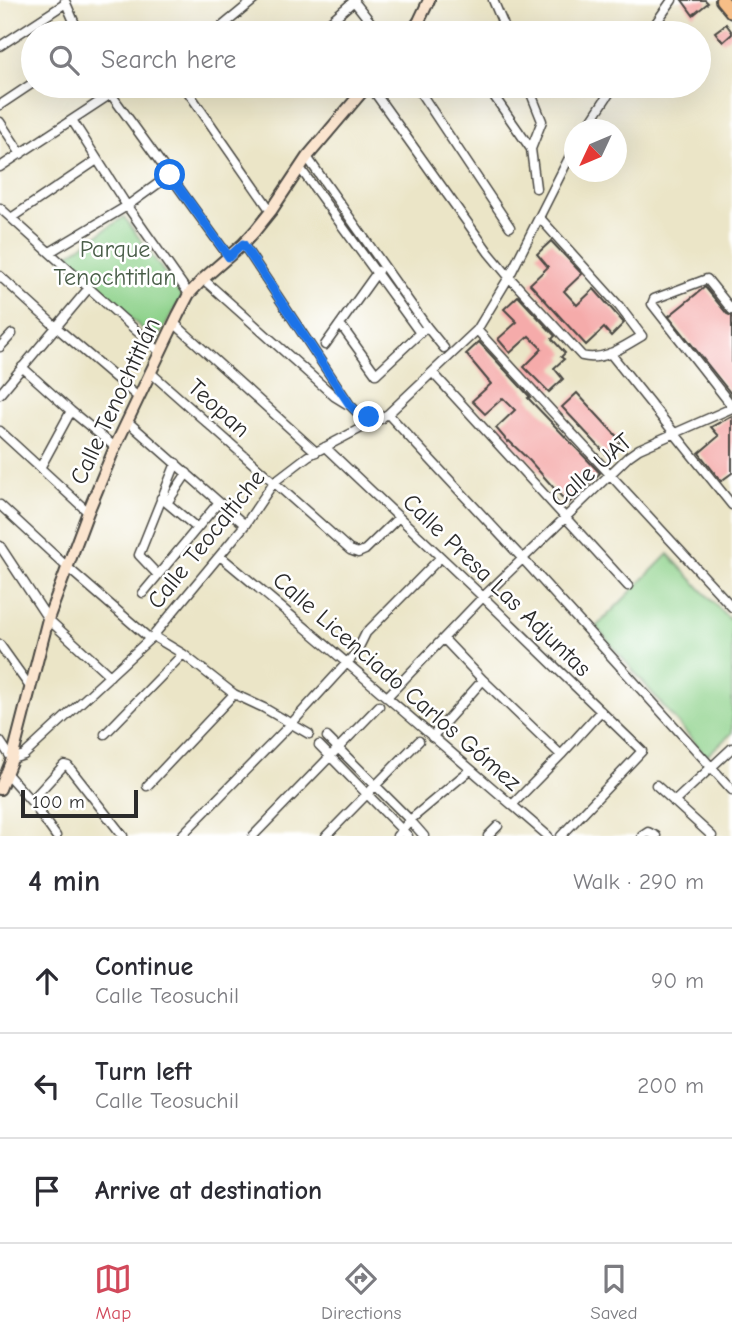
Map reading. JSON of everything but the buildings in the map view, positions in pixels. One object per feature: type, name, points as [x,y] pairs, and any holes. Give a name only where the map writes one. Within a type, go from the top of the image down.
[{"type":"main road","points":[[722,0],[732,12]]},
{"type":"street","points":[[231,21],[254,0]]},
{"type":"street","points":[[330,21],[354,0],[370,21]]},
{"type":"street","points":[[419,21],[429,0]]},
{"type":"street","points":[[493,0],[502,21]]},
{"type":"street","points":[[657,21],[672,0]]},
{"type":"street","points":[[38,21],[66,2],[74,21]]},
{"type":"street","points":[[0,46],[21,32]]},
{"type":"street","points":[[0,105],[21,91]]},
{"type":"street","points":[[0,167],[105,98]]},
{"type":"street","points":[[114,98],[229,257]]},
{"type":"street","points":[[192,98],[271,211]]},
{"type":"street","name":"Calle Tenochtitlán","points":[[0,789],[12,759],[48,619],[88,512],[138,397],[189,294],[243,244],[271,211],[307,157],[359,98]]},
{"type":"street","points":[[378,98],[489,253],[582,356],[590,358],[610,353],[642,336],[540,217]]},
{"type":"street","points":[[424,98],[510,227]]},
{"type":"street","points":[[495,98],[531,149],[536,188]]},
{"type":"street","points":[[531,149],[542,121],[533,98]]},
{"type":"street","points":[[592,119],[606,98]]},
{"type":"street","points":[[72,120],[127,206],[189,294]]},
{"type":"street","points":[[0,122],[20,153]]},
{"type":"street","points":[[307,157],[382,264],[423,330]]},
{"type":"street","points":[[12,218],[97,160]]},
{"type":"street","points":[[300,168],[376,274],[423,330],[444,348]]},
{"type":"street","name":"Calle Teocaltiche","points":[[12,759],[24,755],[151,637],[245,525],[274,482],[308,456],[384,417],[477,330],[509,277],[564,170]]},
{"type":"street","points":[[50,252],[127,206],[170,175]]},
{"type":"street","points":[[314,188],[324,181]]},
{"type":"street","points":[[0,208],[160,352]]},
{"type":"street","points":[[243,244],[350,405],[358,413],[384,417],[522,558],[732,790]]},
{"type":"street","points":[[325,345],[382,264]]},
{"type":"street","points":[[0,276],[138,397]]},
{"type":"street","points":[[203,279],[334,396],[350,405]]},
{"type":"street","points":[[732,310],[709,281],[704,280],[654,299],[652,304],[732,407]]},
{"type":"street","points":[[0,394],[88,289]]},
{"type":"street","points":[[174,323],[316,452]]},
{"type":"street","points":[[340,324],[376,374],[423,330]]},
{"type":"street","points":[[477,330],[732,607]]},
{"type":"street","points":[[0,347],[12,334]]},
{"type":"street","points":[[610,353],[732,505]]},
{"type":"street","points":[[22,367],[115,447]]},
{"type":"street","name":"Teopan","points":[[150,372],[350,550],[358,553],[365,550],[399,517]]},
{"type":"street","points":[[433,373],[628,586]]},
{"type":"street","name":"Calle UAT","points":[[387,697],[522,558],[633,452],[732,407]]},
{"type":"street","points":[[40,468],[71,411]]},
{"type":"street","points":[[127,421],[245,525]]},
{"type":"street","points":[[0,430],[88,512]]},
{"type":"street","name":"Calle Presa Las Adjuntas","points":[[325,447],[642,751],[561,836]]},
{"type":"street","points":[[158,575],[139,555],[164,500],[176,463]]},
{"type":"street","points":[[164,500],[187,473]]},
{"type":"street","points":[[164,500],[197,528]]},
{"type":"street","points":[[144,593],[219,502]]},
{"type":"street","points":[[0,505],[67,567],[151,637],[183,654],[234,694],[309,734]]},
{"type":"street","points":[[0,546],[48,619],[110,676]]},
{"type":"street","name":"Calle Licenciado Carlos Gómez","points":[[220,556],[548,836]]},
{"type":"street","points":[[181,836],[291,724],[356,653],[366,633],[441,557]]},
{"type":"street","points":[[444,639],[561,755]]},
{"type":"street","points":[[0,645],[30,687]]},
{"type":"street","points":[[105,734],[183,654]]},
{"type":"street","points":[[432,737],[483,680]]},
{"type":"street","points":[[147,786],[234,694]]},
{"type":"street","points":[[253,836],[379,706]]},
{"type":"street","points":[[512,805],[601,711]]},
{"type":"street","points":[[327,737],[424,836]]},
{"type":"street","points":[[0,741],[12,759]]},
{"type":"street","points":[[326,836],[419,741]]},
{"type":"street","points":[[319,745],[403,834],[410,820],[470,770]]},
{"type":"street","points":[[674,802],[732,748]]},
{"type":"street","points":[[31,801],[64,765],[68,766],[123,836]]},
{"type":"street","points":[[7,774],[56,836]]},
{"type":"street","points":[[656,785],[712,836]]},
{"type":"street","points":[[488,836],[498,826]]},
{"type":"street","points":[[642,836],[648,832],[656,836]]},
{"type":"green space","name":"Parque Tenochtitlan","points":[[124,217],[182,297],[156,341],[63,258]]},
{"type":"green space","points":[[668,554],[732,622],[732,733],[706,756],[596,627]]},
{"type":"route","points":[[170,175],[229,257],[243,244],[350,405],[358,413],[369,417]]}]
